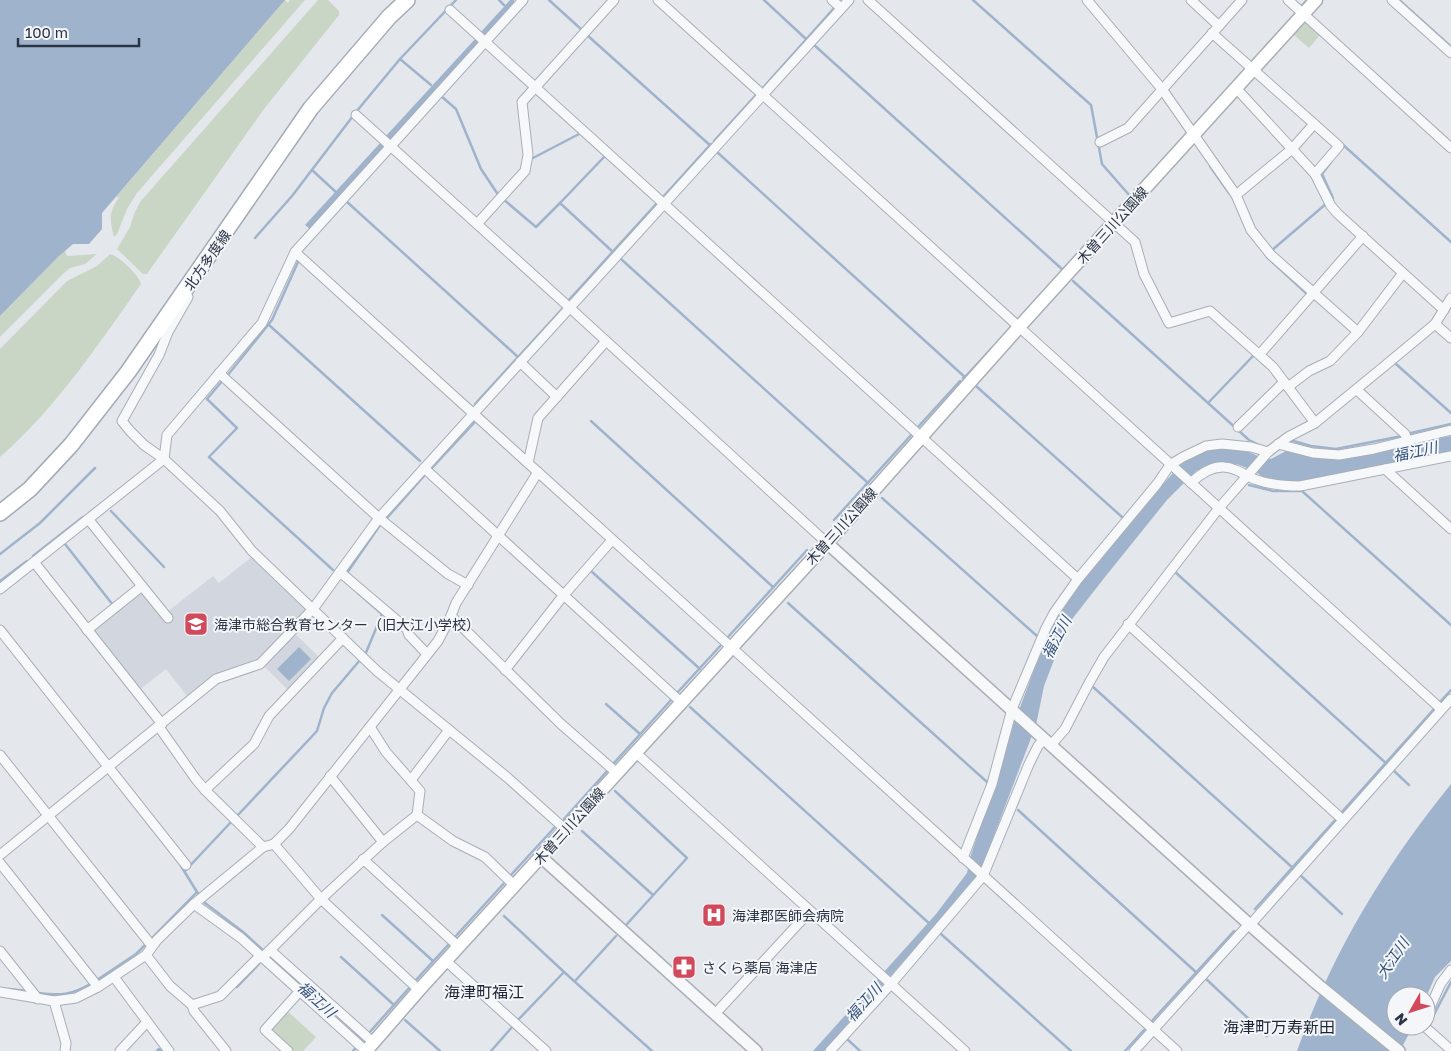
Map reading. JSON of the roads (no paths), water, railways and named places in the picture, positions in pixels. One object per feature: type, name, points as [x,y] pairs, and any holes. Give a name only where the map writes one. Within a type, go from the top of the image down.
[{"type":"main road","name":"北方多度線","points":[[0,513],[30,489],[71,445],[128,372],[201,270],[311,108],[389,17],[407,0]]},
{"type":"main road","name":"木曽三川公園線","points":[[368,1049],[419,990],[827,543],[1019,327],[1316,0]]},
{"type":"street","points":[[477,224],[525,171],[528,155],[522,102],[614,0]]},
{"type":"street","points":[[658,0],[1441,709]]},
{"type":"street","points":[[832,0],[841,8]]},
{"type":"street","points":[[0,855],[109,768],[216,678],[260,664],[313,609],[379,518],[849,0]]},
{"type":"street","points":[[868,0],[1136,242],[1144,274],[1169,323],[1210,311],[1273,367],[1314,423]]},
{"type":"street","points":[[1087,0],[1162,90],[1195,134],[1236,195],[1251,230],[1271,255],[1358,332]]},
{"type":"street","points":[[1190,0],[1253,69],[1339,146],[1315,174]]},
{"type":"street","points":[[1100,142],[1128,128],[1242,0]]},
{"type":"street","points":[[1288,0],[1451,148]]},
{"type":"street","points":[[1392,0],[1451,54]]},
{"type":"street","points":[[0,589],[164,459],[167,436],[223,376],[262,323],[295,252],[519,1]]},
{"type":"street","points":[[450,10],[1078,579]]},
{"type":"street","points":[[1236,88],[1315,174],[1338,214],[1444,310]]},
{"type":"street","points":[[356,115],[1250,924],[1316,983],[1399,1051]]},
{"type":"street","points":[[1236,195],[1292,149],[1314,124]]},
{"type":"street","points":[[1260,354],[1363,236]]},
{"type":"street","points":[[295,252],[1177,1051]]},
{"type":"street","points":[[201,270],[168,332],[159,355],[122,421],[140,440],[164,459],[220,511],[252,551],[399,690],[508,778],[566,830]]},
{"type":"street","points":[[1238,427],[1286,385],[1330,361],[1358,332],[1403,273]]},
{"type":"street","points":[[830,1051],[887,980],[982,875],[1038,746],[1044,738],[1065,730],[1100,664],[1128,624],[1219,508],[1267,453],[1278,444],[1314,423],[1357,390],[1435,324],[1451,298]]},
{"type":"street","points":[[1435,324],[1451,338]]},
{"type":"street","points":[[528,463],[538,418],[606,341]]},
{"type":"street","points":[[520,362],[557,397]]},
{"type":"street","points":[[223,376],[379,518],[448,574],[468,585]]},
{"type":"street","points":[[1357,390],[1405,434],[1407,440]]},
{"type":"street","points":[[1278,444],[1313,453],[1339,455],[1374,449],[1451,430]]},
{"type":"street","points":[[965,859],[992,784],[1013,710],[1046,628],[1054,613],[1078,579],[1171,466],[1206,446],[1222,444],[1251,447],[1267,453]]},
{"type":"street","points":[[1190,482],[1214,468],[1224,467],[1234,469],[1276,486],[1300,486],[1451,456]]},
{"type":"street","points":[[424,468],[681,702]]},
{"type":"street","points":[[1385,469],[1451,529]]},
{"type":"street","points":[[0,992],[54,1001],[76,998],[98,987],[146,955],[152,946],[194,904],[263,847],[274,844],[289,828],[438,641],[456,603],[538,472]]},
{"type":"street","points":[[89,520],[168,618]]},
{"type":"street","points":[[505,670],[563,596],[612,540]]},
{"type":"street","points":[[34,562],[160,726],[205,790],[263,847]]},
{"type":"street","points":[[340,572],[408,629],[409,635],[427,654]]},
{"type":"street","points":[[87,630],[142,586]]},
{"type":"street","points":[[451,616],[561,724],[617,773]]},
{"type":"street","points":[[1128,624],[1343,820]]},
{"type":"street","points":[[0,630],[186,865]]},
{"type":"street","points":[[205,790],[254,744],[269,716],[343,638]]},
{"type":"street","points":[[1134,1051],[1451,699]]},
{"type":"street","points":[[192,1005],[220,996],[363,859],[417,815],[420,791],[386,752],[370,727]]},
{"type":"street","points":[[411,780],[449,730]]},
{"type":"street","points":[[635,752],[965,1051]]},
{"type":"street","points":[[0,755],[152,946]]},
{"type":"street","points":[[330,776],[383,842]]},
{"type":"street","points":[[417,815],[453,841],[485,857],[515,886]]},
{"type":"street","points":[[274,844],[321,899],[419,990]]},
{"type":"street","points":[[541,857],[756,1051]]},
{"type":"street","points":[[363,859],[459,947]]},
{"type":"street","points":[[0,863],[98,987]]},
{"type":"street","points":[[194,904],[242,938],[299,992],[368,1049]]},
{"type":"street","points":[[715,1014],[810,911]]},
{"type":"street","points":[[270,950],[368,1049]]},
{"type":"street","points":[[0,951],[38,999]]},
{"type":"street","points":[[146,955],[170,986],[192,1005],[194,1011],[226,1051]]},
{"type":"street","points":[[446,961],[546,1051]]},
{"type":"street","points":[[1436,995],[1451,970]]},
{"type":"street","points":[[114,977],[169,1051]]},
{"type":"street","points":[[288,1051],[265,1030],[299,992]]},
{"type":"street","points":[[54,1001],[66,1043],[64,1051]]},
{"type":"street","points":[[120,1051],[147,1022]]},
{"type":"street","points":[[1435,1036],[1451,1050]]},
{"type":"water","points":[[0,0],[285,0],[102,213],[102,229],[89,244],[73,244],[0,316]]},
{"type":"water","points":[[510,0],[514,0],[515,3],[485,37],[480,33]]},
{"type":"water","points":[[1395,0],[1401,0],[1451,45],[1451,51]]},
{"type":"water","points":[[476,38],[479,43],[390,140],[385,137]]},
{"type":"water","points":[[381,142],[385,147],[310,229],[305,225]]},
{"type":"water","points":[[1451,436],[1451,451],[1295,483],[1265,478],[1237,464],[1218,463],[1196,471],[1167,500],[1073,618],[1064,634],[1044,686],[1036,725],[982,867],[974,882],[824,1051],[813,1051],[936,914],[967,873],[971,855],[1013,726],[1051,625],[1065,602],[1106,550],[1179,466],[1195,455],[1212,449],[1226,448],[1249,452],[1264,459],[1271,459],[1286,451],[1324,459],[1345,458]]},
{"type":"water","points":[[299,647],[311,659],[289,681],[277,669]]},
{"type":"water","name":"大江川","points":[[1451,784],[1451,961],[1435,977],[1431,986],[1386,986],[1386,1036],[1408,1036],[1400,1051],[1297,1051],[1311,1015],[1344,945],[1383,878],[1427,814]]},
{"type":"waterway","points":[[255,238],[292,196],[356,112],[400,59],[456,0]]},
{"type":"waterway","points":[[499,0],[504,5]]},
{"type":"waterway","points":[[549,0],[582,30]]},
{"type":"waterway","points":[[764,0],[806,39]]},
{"type":"waterway","points":[[973,0],[1091,105],[1102,164],[1130,196]]},
{"type":"waterway","points":[[1301,7],[1307,0]]},
{"type":"waterway","points":[[762,89],[835,7]]},
{"type":"waterway","points":[[1265,47],[1296,13]]},
{"type":"waterway","points":[[587,35],[712,147]]},
{"type":"waterway","points":[[813,44],[1063,270]]},
{"type":"waterway","points":[[400,59],[431,85]]},
{"type":"waterway","points":[[714,141],[756,95]]},
{"type":"waterway","points":[[441,96],[456,109],[481,169],[499,196]]},
{"type":"waterway","points":[[533,158],[581,133],[582,135]]},
{"type":"waterway","points":[[1341,143],[1451,242]]},
{"type":"waterway","points":[[663,197],[711,144]]},
{"type":"waterway","points":[[717,152],[967,379]]},
{"type":"waterway","points":[[560,203],[605,156]]},
{"type":"waterway","points":[[1331,162],[1322,174],[1332,199]]},
{"type":"waterway","points":[[1210,166],[1229,193]]},
{"type":"waterway","points":[[312,170],[337,193]]},
{"type":"waterway","points":[[503,199],[536,227],[560,203],[613,252]]},
{"type":"waterway","points":[[346,201],[518,357]]},
{"type":"waterway","points":[[568,301],[657,203]]},
{"type":"waterway","points":[[1271,251],[1327,203]]},
{"type":"waterway","points":[[1267,257],[1307,294],[1307,297]]},
{"type":"waterway","points":[[621,259],[868,483]]},
{"type":"waterway","points":[[227,376],[272,320],[298,262]]},
{"type":"waterway","points":[[1073,281],[1249,440],[1259,445]]},
{"type":"waterway","points":[[475,404],[563,308]]},
{"type":"waterway","points":[[269,325],[420,461]]},
{"type":"waterway","points":[[963,378],[991,349]]},
{"type":"waterway","points":[[1208,403],[1254,355]]},
{"type":"waterway","points":[[1396,364],[1451,413]]},
{"type":"waterway","points":[[207,399],[223,380]]},
{"type":"waterway","points":[[917,428],[960,381]]},
{"type":"waterway","points":[[976,386],[1122,517]]},
{"type":"waterway","points":[[207,399],[237,428],[209,457],[333,570]]},
{"type":"waterway","points":[[591,421],[773,587]]},
{"type":"waterway","points":[[431,469],[474,423]]},
{"type":"waterway","points":[[1411,433],[1451,424]]},
{"type":"waterway","points":[[834,520],[912,434]]},
{"type":"waterway","points":[[1290,440],[1311,446],[1336,449],[1402,436]]},
{"type":"waterway","points":[[0,554],[40,523],[95,468]]},
{"type":"waterway","points":[[386,519],[424,476]]},
{"type":"waterway","points":[[1249,485],[1273,491],[1302,491],[1451,625]]},
{"type":"waterway","points":[[882,498],[1037,636]]},
{"type":"waterway","points":[[89,513],[96,508]]},
{"type":"waterway","points":[[111,511],[164,567]]},
{"type":"waterway","points":[[33,556],[83,517]]},
{"type":"waterway","points":[[347,573],[380,525]]},
{"type":"waterway","points":[[65,544],[113,605]]},
{"type":"waterway","points":[[728,637],[807,550]]},
{"type":"waterway","points":[[0,581],[27,561]]},
{"type":"waterway","points":[[591,571],[700,669]]},
{"type":"waterway","points":[[1174,571],[1388,765]]},
{"type":"waterway","points":[[358,593],[382,614],[365,655]]},
{"type":"waterway","points":[[788,603],[987,782]]},
{"type":"waterway","points":[[677,693],[722,644]]},
{"type":"waterway","points":[[237,816],[317,731],[324,708],[332,693],[360,660]]},
{"type":"waterway","points":[[1092,686],[1294,869]]},
{"type":"waterway","points":[[1440,702],[1451,690]]},
{"type":"waterway","points":[[613,764],[672,699]]},
{"type":"waterway","points":[[606,704],[640,734]]},
{"type":"waterway","points":[[690,707],[931,925]]},
{"type":"waterway","points":[[1341,813],[1434,709]]},
{"type":"waterway","points":[[564,819],[608,770]]},
{"type":"waterway","points":[[1393,770],[1409,785]]},
{"type":"waterway","points":[[615,791],[687,858],[627,924]]},
{"type":"waterway","points":[[1018,810],[1198,974]]},
{"type":"waterway","points":[[1255,909],[1336,819]]},
{"type":"waterway","points":[[185,871],[232,821]]},
{"type":"waterway","points":[[510,876],[555,827]]},
{"type":"waterway","points":[[582,831],[653,895]]},
{"type":"waterway","points":[[181,866],[197,892]]},
{"type":"waterway","points":[[1299,874],[1342,914]]},
{"type":"waterway","points":[[454,938],[506,881]]},
{"type":"waterway","name":"福江川","points":[[152,938],[197,892],[200,896]]},
{"type":"waterway","name":"福江川","points":[[205,903],[264,951]]},
{"type":"waterway","points":[[382,915],[433,961]]},
{"type":"waterway","points":[[504,916],[563,971]]},
{"type":"waterway","points":[[1151,1022],[1234,931]]},
{"type":"waterway","points":[[941,934],[1071,1051]]},
{"type":"waterway","points":[[575,981],[616,936]]},
{"type":"waterway","points":[[415,981],[449,944]]},
{"type":"waterway","name":"福江川","points":[[97,980],[136,954],[145,945]]},
{"type":"waterway","name":"福江川","points":[[269,955],[366,1042]]},
{"type":"waterway","points":[[341,957],[394,1005]]},
{"type":"waterway","points":[[237,987],[259,964]]},
{"type":"waterway","name":"福江川","points":[[518,1020],[564,972],[652,1051]]},
{"type":"waterway","points":[[1205,978],[1267,1036]]},
{"type":"waterway","points":[[1436,1011],[1451,982]]},
{"type":"waterway","name":"福江川","points":[[38,993],[66,994],[92,983]]},
{"type":"waterway","points":[[368,1034],[410,987]]},
{"type":"waterway","name":"福江川","points":[[9,989],[27,991]]},
{"type":"waterway","points":[[405,1020],[440,1051]]},
{"type":"waterway","name":"福江川","points":[[491,1051],[513,1026]]},
{"type":"waterway","points":[[1125,1051],[1145,1029]]},
{"type":"waterway","points":[[847,1039],[860,1051]]},
{"type":"waterway","points":[[157,1051],[159,1049],[161,1051]]},
{"type":"place","name":"海津市総合教育センター（旧大江小学校）","points":[[196,624]]},
{"type":"place","name":"海津郡医師会病院","points":[[714,915]]},
{"type":"place","name":"さくら薬局 海津店","points":[[684,967]]},
{"type":"district","name":"海津町福江","points":[[484,992]]},
{"type":"district","name":"海津町万寿新田","points":[[1279,1027]]}]
